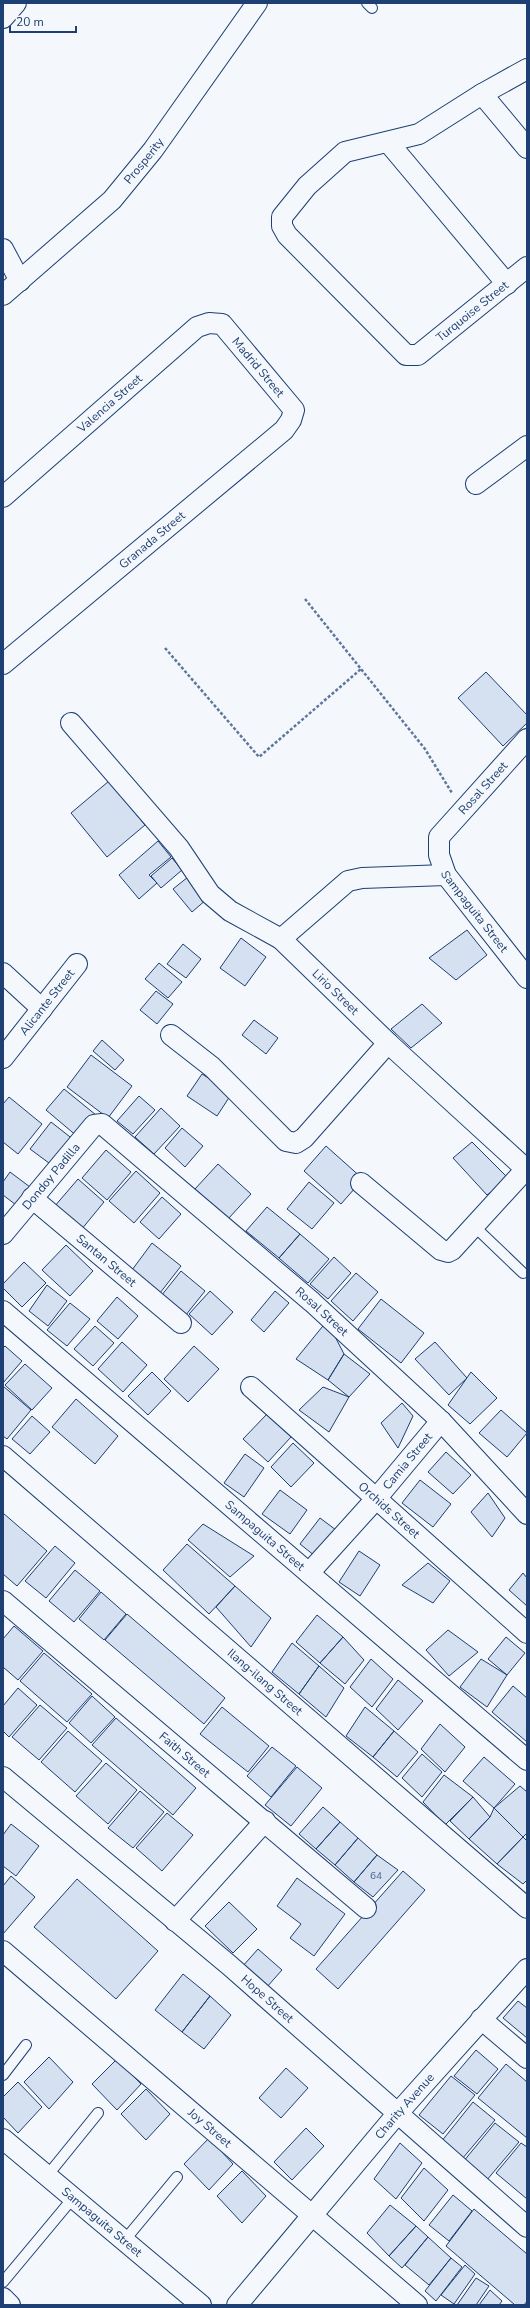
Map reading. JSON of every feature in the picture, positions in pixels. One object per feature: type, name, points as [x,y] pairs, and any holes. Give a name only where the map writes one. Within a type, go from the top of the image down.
[{"type":"street","points":[[3,18],[16,3]]},
{"type":"street","name":"Prosperity","points":[[3,295],[112,200],[153,150],[257,3]]},
{"type":"street","points":[[507,284],[388,142],[419,134],[482,94],[527,69]]},
{"type":"street","points":[[482,94],[527,148]]},
{"type":"street","name":"Turquoise Street","points":[[388,142],[345,152],[307,186],[282,218],[282,226],[287,235],[406,355],[418,355],[527,267]]},
{"type":"street","points":[[3,249],[20,281]]},
{"type":"street","name":"Valencia Street","points":[[3,497],[197,327],[208,323],[222,324]]},
{"type":"street","name":"Madrid Street","points":[[222,324],[294,410]]},
{"type":"street","name":"Granada Street","points":[[3,664],[284,430],[292,420],[294,410]]},
{"type":"street","points":[[476,484],[527,446]]},
{"type":"street","name":"Lirio Street","points":[[71,723],[179,848],[210,894],[230,911],[281,939],[388,1043],[527,1170]]},
{"type":"street","name":"Rosal Street","points":[[439,837],[527,739]]},
{"type":"street","name":"Sampaguita Street","points":[[439,837],[439,855],[446,875],[527,978]]},
{"type":"street","points":[[281,939],[348,880],[362,878],[446,875]]},
{"type":"street","name":"Alicante Street","points":[[3,1058],[77,964]]},
{"type":"street","points":[[3,973],[42,1009]]},
{"type":"street","points":[[171,1034],[212,1067],[286,1141],[296,1143],[304,1138],[388,1043]]},
{"type":"street","name":"Rosal Street","points":[[102,1124],[312,1302],[441,1421],[527,1514]]},
{"type":"street","name":"Dondoy Padilla","points":[[3,1234],[94,1125],[102,1124]]},
{"type":"street","points":[[361,1183],[441,1250],[448,1252],[452,1250],[475,1227],[527,1170]]},
{"type":"street","name":"Santan Street","points":[[32,1198],[181,1323]]},
{"type":"street","name":"Sampaguita Street","points":[[3,1311],[527,1760]]},
{"type":"street","name":"Orchids Street","points":[[251,1387],[375,1500],[527,1633]]},
{"type":"street","name":"Camia Street","points":[[309,1573],[375,1500],[441,1421]]},
{"type":"street","name":"Ilang-ilang Street","points":[[3,1456],[527,1908]]},
{"type":"street","name":"Faith Street","points":[[3,1601],[265,1821],[366,1908]]},
{"type":"street","name":"Hope Street","points":[[3,1777],[229,1965],[527,2227]]},
{"type":"street","points":[[175,1921],[265,1821]]},
{"type":"street","name":"Joy Street","points":[[3,1951],[417,2305]]},
{"type":"street","name":"Charity Avenue","points":[[238,2305],[397,2114],[527,1969]]},
{"type":"street","points":[[481,2019],[527,2058]]},
{"type":"street","name":"Sampaguita Street","points":[[3,2139],[201,2305]]},
{"type":"street","points":[[3,2298],[10,2305]]},
{"type":"lane","points":[[475,1227],[523,1273]]},
{"type":"lane","points":[[3,2075],[26,2045]]},
{"type":"lane","points":[[47,2176],[98,2112]]},
{"type":"lane","points":[[124,2241],[177,2177]]},
{"type":"lane","points":[[3,2282],[73,2198]]},
{"type":"path","points":[[305,599],[425,749],[462,810]]},
{"type":"path","points":[[165,648],[259,757],[361,669]]},
{"type":"building","points":[[486,672],[527,715],[527,723],[503,746],[458,698]]},
{"type":"building","points":[[109,781],[145,825],[107,857],[71,813]]},
{"type":"building","points":[[158,841],[171,857],[149,875],[157,883],[139,899],[119,875]]},
{"type":"building","points":[[172,858],[182,870],[161,888],[151,876]]},
{"type":"building","points":[[188,877],[207,899],[192,912],[173,889]]},
{"type":"building","points":[[467,930],[487,955],[456,980],[429,958]]},
{"type":"building","points":[[241,938],[266,957],[245,986],[220,968]]},
{"type":"building","points":[[183,944],[201,959],[186,978],[167,964]]},
{"type":"building","points":[[159,963],[182,982],[168,998],[145,979]]},
{"type":"building","points":[[156,991],[173,1004],[157,1024],[140,1010]]},
{"type":"building","points":[[422,1004],[442,1023],[411,1048],[391,1029]]},
{"type":"building","points":[[254,1020],[278,1038],[266,1054],[242,1035]]},
{"type":"building","points":[[102,1040],[124,1060],[115,1070],[93,1051]]},
{"type":"building","points":[[91,1055],[132,1086],[108,1118],[67,1087]]},
{"type":"building","points":[[202,1074],[232,1093],[217,1116],[187,1096]]},
{"type":"building","points":[[64,1089],[96,1115],[78,1137],[46,1110]]},
{"type":"building","points":[[139,1096],[155,1110],[133,1134],[117,1121]]},
{"type":"building","points":[[9,1097],[42,1124],[18,1154],[3,1142],[3,1104]]},
{"type":"building","points":[[161,1108],[180,1126],[154,1154],[135,1137]]},
{"type":"building","points":[[51,1122],[74,1140],[53,1166],[30,1149]]},
{"type":"building","points":[[182,1128],[203,1146],[185,1167],[165,1148]]},
{"type":"building","points":[[472,1142],[509,1179],[487,1195],[453,1158]]},
{"type":"building","points":[[326,1146],[363,1179],[341,1204],[304,1171]]},
{"type":"building","points":[[106,1150],[131,1172],[107,1200],[82,1178]]},
{"type":"building","points":[[218,1164],[251,1194],[228,1219],[195,1189]]},
{"type":"building","points":[[136,1171],[160,1193],[134,1223],[109,1201]]},
{"type":"building","points":[[10,1172],[34,1190],[20,1208],[3,1195],[3,1182]]},
{"type":"building","points":[[78,1179],[104,1202],[81,1230],[54,1207]]},
{"type":"building","points":[[309,1182],[334,1203],[312,1229],[287,1209]]},
{"type":"building","points":[[162,1197],[181,1214],[159,1239],[140,1222]]},
{"type":"building","points":[[267,1207],[300,1234],[279,1258],[246,1231]]},
{"type":"building","points":[[300,1234],[329,1259],[308,1283],[279,1258]]},
{"type":"building","points":[[152,1243],[181,1266],[160,1293],[132,1270]]},
{"type":"building","points":[[66,1245],[93,1271],[70,1296],[42,1270]]},
{"type":"building","points":[[334,1257],[351,1273],[328,1299],[310,1284]]},
{"type":"building","points":[[24,1262],[46,1283],[22,1307],[3,1288],[3,1284]]},
{"type":"building","points":[[181,1271],[205,1291],[185,1316],[161,1296]]},
{"type":"building","points":[[356,1273],[378,1292],[353,1321],[331,1301]]},
{"type":"building","points":[[47,1285],[67,1301],[48,1326],[29,1311]]},
{"type":"building","points":[[210,1291],[233,1312],[212,1335],[189,1314]]},
{"type":"building","points":[[275,1291],[289,1303],[264,1332],[251,1320]]},
{"type":"building","points":[[117,1297],[138,1316],[118,1339],[97,1321]]},
{"type":"building","points":[[381,1299],[424,1333],[401,1363],[358,1329]]},
{"type":"building","points":[[70,1303],[90,1319],[67,1346],[47,1330]]},
{"type":"building","points":[[327,1321],[344,1354],[328,1380],[296,1359]]},
{"type":"building","points":[[95,1326],[114,1343],[93,1366],[74,1349]]},
{"type":"building","points":[[122,1342],[147,1365],[123,1392],[98,1369]]},
{"type":"building","points":[[435,1342],[467,1378],[449,1395],[415,1359]]},
{"type":"building","points":[[5,1346],[22,1361],[3,1383],[3,1348]]},
{"type":"building","points":[[194,1346],[219,1369],[188,1402],[164,1379]]},
{"type":"building","points":[[344,1354],[370,1374],[349,1397],[328,1380]]},
{"type":"building","points":[[25,1364],[52,1388],[32,1410],[5,1385]]},
{"type":"building","points":[[152,1372],[171,1391],[148,1415],[128,1396]]},
{"type":"building","points":[[471,1372],[497,1398],[470,1424],[448,1405]]},
{"type":"building","points":[[3,1386],[31,1410],[7,1439],[3,1436]]},
{"type":"building","points":[[323,1387],[349,1397],[329,1432],[299,1410]]},
{"type":"building","points":[[76,1399],[118,1436],[95,1464],[52,1427]]},
{"type":"building","points":[[402,1403],[413,1416],[398,1448],[381,1423]]},
{"type":"building","points":[[501,1410],[527,1433],[507,1457],[479,1433]]},
{"type":"building","points":[[267,1414],[291,1437],[268,1462],[243,1439]]},
{"type":"building","points":[[32,1416],[50,1432],[30,1454],[12,1439]]},
{"type":"building","points":[[293,1443],[314,1463],[291,1487],[271,1467]]},
{"type":"building","points":[[446,1452],[471,1475],[453,1494],[428,1472]]},
{"type":"building","points":[[245,1454],[264,1468],[244,1497],[224,1483]]},
{"type":"building","points":[[420,1480],[451,1504],[433,1527],[402,1503]]},
{"type":"building","points":[[280,1490],[307,1510],[290,1534],[262,1514]]},
{"type":"building","points":[[488,1493],[505,1518],[492,1537],[471,1512]]},
{"type":"building","points":[[3,1513],[47,1551],[17,1586],[3,1574]]},
{"type":"building","points":[[320,1518],[336,1530],[315,1556],[300,1544]]},
{"type":"building","points":[[203,1524],[254,1556],[230,1577],[188,1540]]},
{"type":"building","points":[[187,1544],[235,1586],[209,1614],[163,1570]]},
{"type":"building","points":[[55,1546],[75,1563],[46,1598],[25,1581]]},
{"type":"building","points":[[359,1551],[380,1565],[360,1596],[339,1582]]},
{"type":"building","points":[[428,1563],[450,1581],[433,1603],[402,1585]]},
{"type":"building","points":[[75,1570],[100,1591],[74,1622],[49,1601]]},
{"type":"building","points":[[523,1573],[527,1578],[527,1606],[509,1590]]},
{"type":"building","points":[[235,1586],[271,1618],[251,1647],[216,1607]]},
{"type":"building","points":[[101,1592],[126,1614],[104,1640],[79,1619]]},
{"type":"building","points":[[127,1614],[225,1698],[204,1724],[105,1640]]},
{"type":"building","points":[[317,1615],[343,1637],[320,1663],[296,1642]]},
{"type":"building","points":[[14,1626],[43,1651],[18,1680],[3,1667],[3,1639]]},
{"type":"building","points":[[448,1630],[478,1652],[449,1676],[426,1650]]},
{"type":"building","points":[[343,1637],[364,1660],[345,1684],[320,1663]]},
{"type":"building","points":[[506,1637],[525,1653],[507,1675],[488,1659]]},
{"type":"building","points":[[292,1643],[319,1666],[299,1694],[272,1672]]},
{"type":"building","points":[[44,1653],[92,1694],[67,1722],[20,1681]]},
{"type":"building","points":[[371,1659],[393,1679],[372,1707],[350,1687]]},
{"type":"building","points":[[481,1659],[507,1675],[487,1707],[460,1687]]},
{"type":"building","points":[[319,1666],[344,1688],[326,1717],[299,1694]]},
{"type":"building","points":[[398,1680],[423,1701],[398,1730],[376,1709]]},
{"type":"building","points":[[513,1686],[527,1698],[527,1742],[492,1712]]},
{"type":"building","points":[[18,1688],[37,1705],[9,1737],[3,1731],[3,1706]]},
{"type":"building","points":[[92,1696],[115,1717],[91,1743],[69,1723]]},
{"type":"building","points":[[40,1705],[67,1728],[39,1760],[12,1737]]},
{"type":"building","points":[[222,1707],[269,1746],[248,1772],[200,1734]]},
{"type":"building","points":[[365,1707],[394,1731],[373,1757],[346,1736]]},
{"type":"building","points":[[116,1718],[196,1788],[173,1815],[92,1745]]},
{"type":"building","points":[[440,1724],[465,1747],[445,1772],[421,1749]]},
{"type":"building","points":[[68,1731],[102,1761],[75,1792],[41,1762]]},
{"type":"building","points":[[394,1731],[418,1752],[397,1777],[373,1757]]},
{"type":"building","points":[[272,1747],[296,1766],[271,1797],[247,1776]]},
{"type":"building","points":[[422,1754],[442,1772],[422,1797],[402,1778]]},
{"type":"building","points":[[484,1757],[515,1784],[494,1808],[463,1781]]},
{"type":"building","points":[[106,1763],[137,1790],[108,1824],[76,1796]]},
{"type":"building","points":[[297,1767],[322,1788],[291,1826],[265,1805]]},
{"type":"building","points":[[444,1775],[473,1797],[445,1825],[423,1802]]},
{"type":"building","points":[[520,1786],[527,1792],[527,1833],[523,1837],[494,1808]]},
{"type":"building","points":[[140,1791],[164,1812],[133,1848],[108,1828]]},
{"type":"building","points":[[473,1797],[490,1817],[469,1839],[450,1821]]},
{"type":"building","points":[[323,1807],[340,1822],[316,1849],[299,1834]]},
{"type":"building","points":[[494,1808],[523,1837],[497,1864],[469,1839],[490,1817]]},
{"type":"building","points":[[167,1813],[193,1835],[162,1871],[136,1848]]},
{"type":"building","points":[[340,1822],[358,1838],[335,1865],[316,1849]]},
{"type":"building","points":[[11,1824],[39,1846],[16,1876],[3,1866],[3,1835]]},
{"type":"building","points":[[523,1837],[527,1841],[527,1880],[523,1884],[497,1864]]},
{"type":"building","points":[[358,1838],[377,1855],[354,1882],[335,1865]]},
{"type":"building","points":[[377,1855],[398,1870],[373,1897],[354,1882]]},
{"type":"building","points":[[403,1871],[425,1890],[338,1989],[316,1969]]},
{"type":"building","points":[[11,1876],[35,1897],[3,1934],[3,1886]]},
{"type":"building","points":[[297,1878],[345,1914],[314,1956],[290,1938],[301,1924],[277,1906]]},
{"type":"building","points":[[77,1879],[158,1951],[116,1999],[34,1927]]},
{"type":"building","points":[[229,1902],[257,1929],[233,1953],[205,1926]]},
{"type":"building","points":[[258,1949],[282,1970],[266,1988],[242,1967]]},
{"type":"building","points":[[183,1974],[210,1996],[182,2032],[155,2010]]},
{"type":"building","points":[[210,1996],[231,2015],[204,2049],[182,2032]]},
{"type":"building","points":[[518,2001],[527,2008],[527,2038],[503,2018]]},
{"type":"building","points":[[476,2050],[498,2069],[477,2094],[454,2076]]},
{"type":"building","points":[[49,2057],[73,2082],[49,2109],[24,2082]]},
{"type":"building","points":[[117,2059],[141,2084],[117,2110],[92,2084]]},
{"type":"building","points":[[506,2064],[527,2082],[527,2138],[478,2098]]},
{"type":"building","points":[[286,2068],[308,2088],[281,2118],[259,2098]]},
{"type":"building","points":[[451,2076],[475,2095],[443,2134],[419,2115]]},
{"type":"building","points":[[18,2082],[42,2107],[18,2133],[3,2117],[3,2097]]},
{"type":"building","points":[[146,2089],[170,2114],[146,2140],[121,2114]]},
{"type":"building","points":[[473,2102],[495,2120],[462,2159],[441,2142]]},
{"type":"building","points":[[495,2123],[519,2142],[486,2181],[463,2162]]},
{"type":"building","points":[[306,2128],[324,2146],[292,2180],[274,2162]]},
{"type":"building","points":[[209,2138],[233,2164],[209,2190],[184,2164]]},
{"type":"building","points":[[400,2143],[422,2163],[396,2199],[374,2179]]},
{"type":"building","points":[[521,2143],[527,2147],[527,2199],[496,2173]]},
{"type":"building","points":[[424,2168],[448,2190],[424,2221],[401,2198]]},
{"type":"building","points":[[242,2171],[266,2196],[242,2223],[217,2196]]},
{"type":"building","points":[[453,2195],[472,2211],[449,2241],[429,2225]]},
{"type":"building","points":[[390,2205],[416,2226],[389,2256],[367,2233]]},
{"type":"building","points":[[474,2209],[527,2254],[527,2301],[524,2305],[515,2305],[446,2246]]},
{"type":"building","points":[[416,2226],[428,2237],[402,2268],[389,2256]]},
{"type":"building","points":[[428,2237],[451,2258],[429,2285],[405,2265]]},
{"type":"building","points":[[451,2258],[462,2267],[436,2301],[425,2291]]},
{"type":"building","points":[[465,2265],[475,2274],[454,2304],[441,2295]]},
{"type":"building","points":[[476,2278],[489,2286],[476,2305],[457,2305]]},
{"type":"building","points":[[490,2290],[502,2301],[499,2305],[479,2305]]}]
